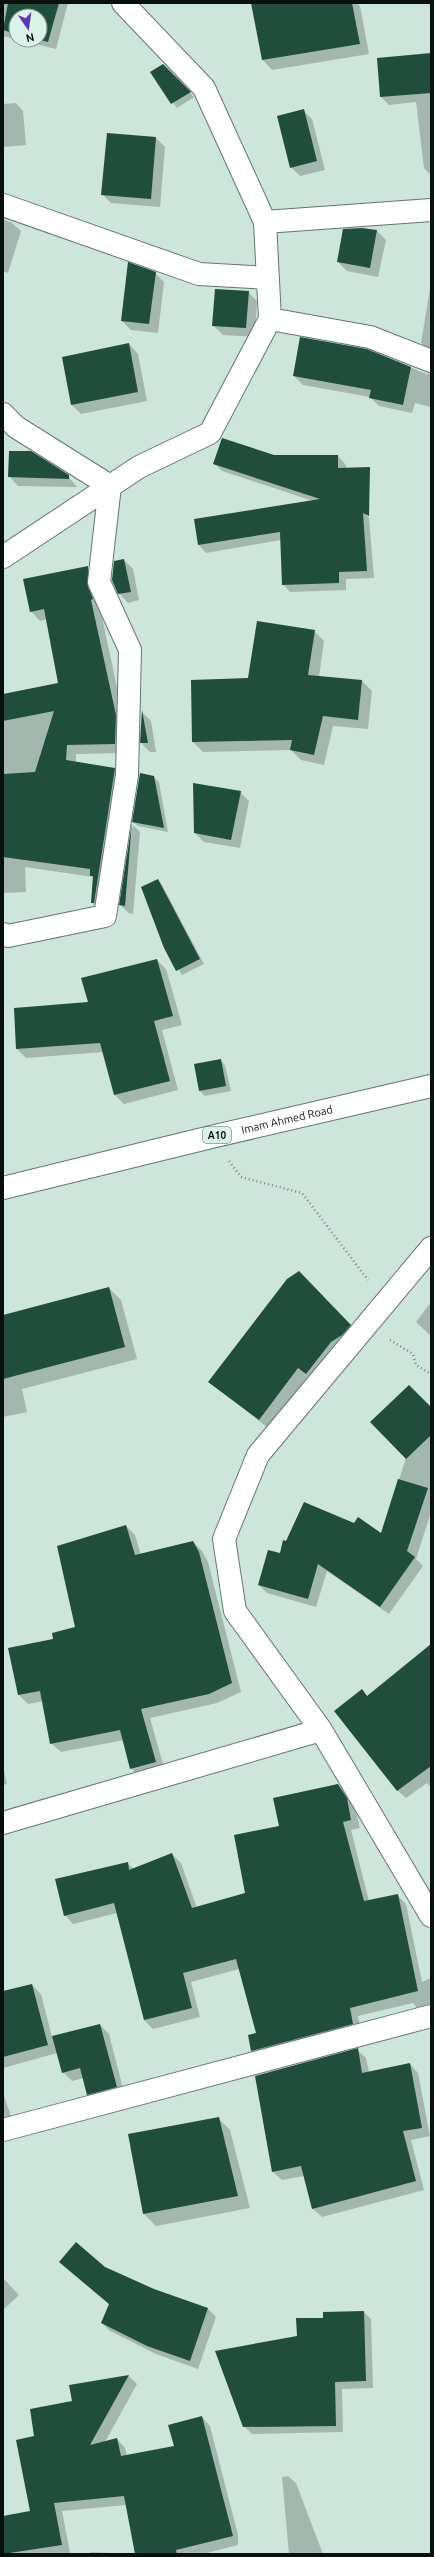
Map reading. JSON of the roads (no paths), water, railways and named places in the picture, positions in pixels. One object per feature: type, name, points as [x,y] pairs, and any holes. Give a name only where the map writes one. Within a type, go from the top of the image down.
[{"type":"main road","points":[[3,557],[139,466],[210,433],[270,319],[265,222],[204,88],[123,3]]},
{"type":"main road","points":[[3,205],[199,274],[267,278]]},
{"type":"main road","points":[[265,222],[431,210]]},
{"type":"main road","points":[[270,319],[370,337],[431,361]]},
{"type":"main road","points":[[3,414],[16,427],[110,486]]},
{"type":"main road","points":[[3,934],[8,936],[105,916],[128,775],[130,650],[99,582],[110,486]]},
{"type":"main road","name":"Imam Ahmed Road","points":[[3,1188],[211,1137],[431,1086]]},
{"type":"main road","points":[[431,1248],[365,1325],[258,1455],[224,1539],[235,1611],[321,1730],[431,1916]]},
{"type":"main road","points":[[3,1823],[321,1730]]},
{"type":"main road","points":[[3,2130],[431,2016]]}]
